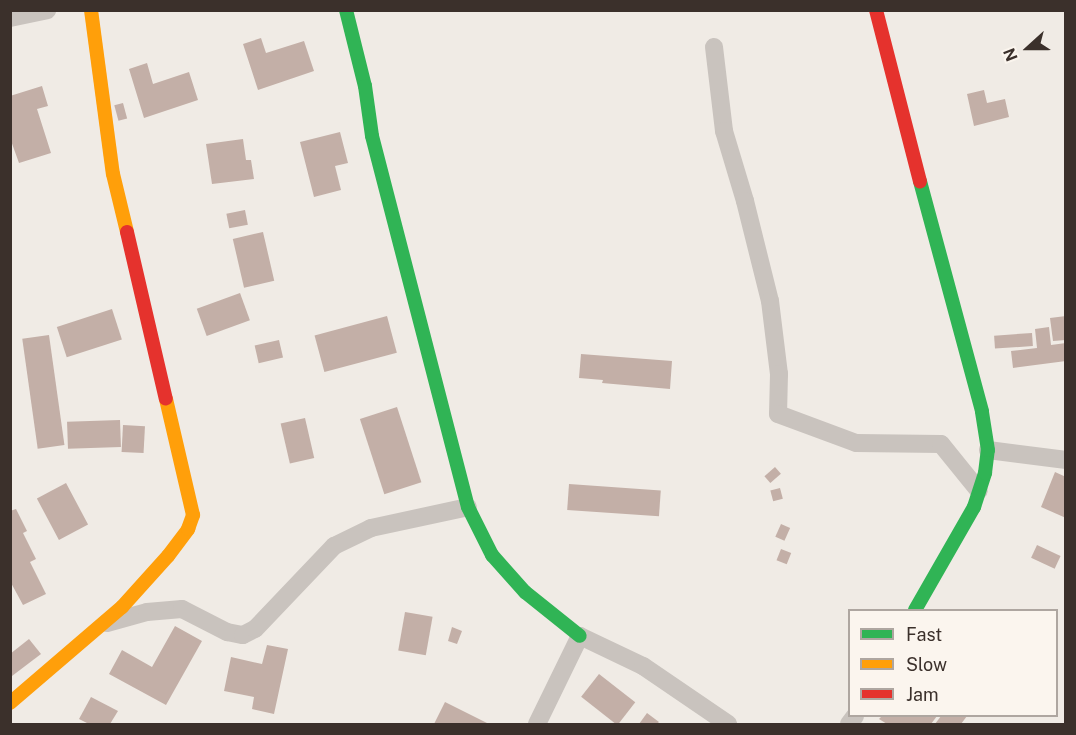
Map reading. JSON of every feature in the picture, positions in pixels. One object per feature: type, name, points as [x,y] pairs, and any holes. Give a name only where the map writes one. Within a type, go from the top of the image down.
[{"type":"street","points":[[10,18],[47,10]]},
{"type":"street","points":[[10,703],[122,607],[168,556],[188,529],[193,515],[112,174],[91,10]]},
{"type":"street","points":[[346,10],[365,86],[372,136],[468,507],[499,562],[525,592],[580,636],[643,666],[728,724]]},
{"type":"street","points":[[876,10],[910,147],[982,411],[988,450],[974,507],[916,609]]},
{"type":"street","points":[[714,47],[724,131],[745,201],[770,301],[779,374],[778,414],[856,443],[941,444],[979,491]]},
{"type":"street","points":[[988,450],[1065,460]]},
{"type":"street","points":[[102,625],[147,612],[182,609],[226,632],[243,635],[255,629],[334,546],[371,528],[468,507]]},
{"type":"street","points":[[537,724],[580,636]]},
{"type":"building","points":[[261,38],[266,53],[304,41],[314,71],[258,90],[243,44]]},
{"type":"building","points":[[147,63],[153,84],[189,72],[198,100],[144,118],[129,69]]},
{"type":"building","points":[[42,86],[48,106],[37,109],[51,153],[19,163],[10,138],[10,96]]},
{"type":"building","points":[[984,90],[987,103],[1005,99],[1009,117],[974,126],[967,94]]},
{"type":"building","points":[[123,103],[127,118],[118,121],[114,105]]},
{"type":"building","points":[[340,132],[348,163],[335,166],[341,190],[314,197],[300,142]]},
{"type":"building","points":[[243,139],[246,160],[251,160],[254,179],[212,184],[206,144]]},
{"type":"building","points":[[245,210],[248,225],[229,228],[226,214]]},
{"type":"building","points":[[263,232],[274,281],[244,288],[233,239]]},
{"type":"building","points":[[240,293],[250,320],[207,336],[197,309]]},
{"type":"building","points":[[112,309],[122,339],[67,357],[57,327]]},
{"type":"building","points":[[387,316],[397,353],[324,372],[315,335]]},
{"type":"building","points":[[1066,316],[1066,340],[1053,341],[1050,318]]},
{"type":"building","points":[[1049,327],[1051,345],[1066,343],[1066,361],[1013,368],[1011,351],[1037,348],[1035,329]]},
{"type":"building","points":[[1032,333],[1033,346],[995,349],[994,336]]},
{"type":"building","points":[[49,335],[64,445],[38,449],[22,339]]},
{"type":"building","points":[[279,340],[283,358],[259,363],[255,346]]},
{"type":"building","points":[[581,354],[672,361],[670,389],[602,383],[603,380],[579,378]]},
{"type":"building","points":[[397,407],[421,482],[384,494],[360,419]]},
{"type":"building","points":[[305,418],[314,458],[290,464],[281,424]]},
{"type":"building","points":[[120,420],[121,447],[68,449],[67,422]]},
{"type":"building","points":[[123,425],[145,426],[144,453],[122,452]]},
{"type":"building","points":[[775,467],[781,474],[770,483],[764,476]]},
{"type":"building","points":[[1055,472],[1066,477],[1066,518],[1041,507]]},
{"type":"building","points":[[66,483],[88,524],[59,540],[37,498]]},
{"type":"building","points":[[569,484],[661,490],[659,516],[567,510]]},
{"type":"building","points":[[780,488],[783,499],[773,501],[770,491]]},
{"type":"building","points":[[16,509],[27,531],[23,533],[36,559],[30,562],[46,594],[23,605],[10,581],[10,511]]},
{"type":"building","points":[[781,524],[790,528],[784,541],[775,537]]},
{"type":"building","points":[[1037,545],[1061,556],[1055,569],[1031,558]]},
{"type":"building","points":[[781,549],[791,553],[787,564],[777,560]]},
{"type":"building","points":[[405,612],[433,617],[426,655],[398,650]]},
{"type":"building","points":[[175,626],[202,641],[166,705],[109,674],[122,650],[152,667]]},
{"type":"building","points":[[452,627],[462,631],[457,644],[448,641]]},
{"type":"building","points":[[29,639],[41,654],[12,676],[10,654]]},
{"type":"building","points":[[267,645],[288,649],[274,714],[252,709],[254,697],[224,691],[231,657],[262,664]]},
{"type":"building","points":[[599,674],[635,702],[618,724],[616,724],[581,697]]},
{"type":"building","points":[[91,697],[118,711],[110,724],[89,724],[79,719]]},
{"type":"building","points":[[445,702],[487,723],[434,724]]},
{"type":"building","points":[[647,713],[659,722],[639,724]]},
{"type":"building","points":[[881,717],[936,717],[931,724],[887,724],[879,719]]},
{"type":"building","points":[[940,717],[966,717],[961,724],[935,724]]},
{"type":"traffic: fast","points":[[346,10],[365,86],[372,136],[468,507],[492,555],[525,592],[580,636]]},
{"type":"traffic: fast","points":[[916,609],[974,507],[985,473],[988,450],[982,411],[920,181]]},
{"type":"traffic: slow","points":[[91,10],[113,174],[127,232]]},
{"type":"traffic: slow","points":[[10,703],[122,607],[168,556],[188,529],[193,515],[166,399]]},
{"type":"traffic: jam","points":[[876,10],[920,181]]},
{"type":"traffic: jam","points":[[127,232],[166,399]]}]
